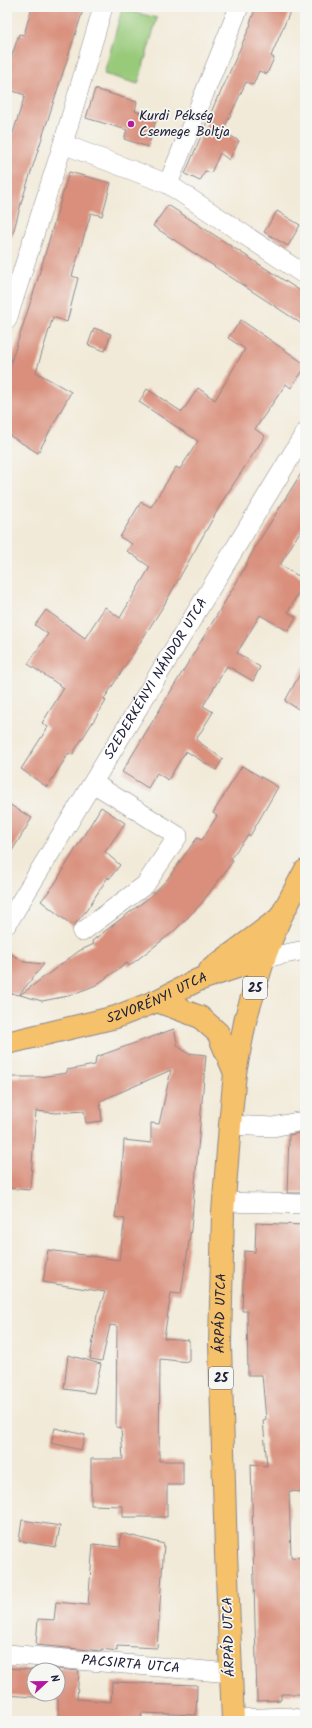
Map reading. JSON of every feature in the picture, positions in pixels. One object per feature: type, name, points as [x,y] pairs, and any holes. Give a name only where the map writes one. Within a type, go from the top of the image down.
[{"type":"main road","name":"25","points":[[264,958],[280,918],[305,871]]},
{"type":"main road","points":[[198,980],[280,918]]},
{"type":"main road","name":"SZVORÉNYI UTCA","points":[[11,1039],[116,1017],[157,1001],[198,980],[264,958]]},
{"type":"main road","name":"ÁRPÁD UTCA","points":[[233,1720],[220,1344],[224,1202],[236,1073],[246,1017],[264,958]]},
{"type":"main road","points":[[157,1001],[200,1016],[218,1032],[236,1073]]},
{"type":"street","points":[[7,320],[63,144],[103,7]]},
{"type":"street","points":[[168,184],[239,7]]},
{"type":"street","points":[[63,144],[168,184],[305,275]]},
{"type":"street","name":"SZEDERKÉNYI NÁNDOR UTCA","points":[[7,924],[305,433]]},
{"type":"street","points":[[82,932],[145,885],[178,836],[93,783]]},
{"type":"street","name":"SZVORÉNYI UTCA","points":[[264,958],[305,950]]},
{"type":"street","points":[[230,1125],[273,1127],[297,1122]]},
{"type":"street","points":[[224,1202],[305,1204]]},
{"type":"street","name":"PACSIRTA UTCA","points":[[7,1654],[231,1673]]},
{"type":"street","points":[[233,1720],[288,1717],[305,1720]]},
{"type":"green space","points":[[122,9],[157,18],[138,84],[104,74]]},
{"type":"building","points":[[32,7],[84,7],[22,200],[12,237],[7,237],[7,135],[12,136],[25,95],[7,89],[7,71],[19,34],[24,35]]},
{"type":"building","points":[[256,7],[292,7],[271,56],[274,58],[267,74],[259,71],[253,85],[246,82],[223,131],[239,141],[229,160],[220,153],[211,173],[205,171],[200,181],[185,174],[218,96],[251,24],[250,23]]},
{"type":"building","name":"Kurdi Pékség Csemege Boltja","points":[[95,89],[137,102],[135,111],[157,117],[148,147],[124,139],[127,130],[86,118]]},
{"type":"building","points":[[69,172],[111,183],[102,216],[91,213],[72,276],[78,278],[67,322],[53,317],[36,372],[71,392],[38,453],[7,434],[7,383],[12,359],[36,285]]},
{"type":"building","points":[[168,205],[305,294],[305,326],[153,226]]},
{"type":"building","points":[[277,211],[300,225],[288,246],[264,232]]},
{"type":"building","points":[[241,320],[305,364],[305,368],[291,388],[286,384],[255,429],[265,436],[225,497],[164,605],[104,699],[106,701],[72,755],[69,753],[47,787],[21,769],[48,727],[42,723],[64,688],[28,664],[48,634],[35,625],[46,610],[85,638],[105,607],[120,618],[150,567],[127,551],[132,544],[120,537],[141,502],[151,507],[176,467],[180,469],[198,441],[139,402],[147,389],[182,412],[198,388],[215,400],[245,349],[228,338]]},
{"type":"building","points":[[94,328],[111,334],[105,351],[88,345]]},
{"type":"building","points":[[305,467],[305,523],[280,565],[305,580],[288,612],[296,617],[288,631],[260,615],[237,653],[260,667],[253,681],[227,666],[203,706],[213,712],[196,740],[223,759],[216,770],[186,751],[168,780],[157,773],[148,788],[122,772],[238,580],[254,549]]},
{"type":"building","points":[[305,665],[305,713],[285,701]]},
{"type":"building","points":[[242,766],[278,787],[250,836],[248,835],[231,858],[233,861],[201,904],[173,932],[129,966],[127,963],[96,985],[68,996],[42,1001],[20,995],[79,951],[94,944],[92,941],[146,900],[166,881],[197,838],[202,840],[217,816],[213,813]]},
{"type":"building","points":[[7,803],[32,818],[7,859]]},
{"type":"building","points":[[101,807],[125,823],[105,852],[120,865],[109,879],[108,877],[86,911],[73,926],[41,901],[54,885]]},
{"type":"building","points":[[7,951],[24,962],[44,964],[19,995],[7,992]]},
{"type":"building","points":[[174,1029],[178,1046],[187,1053],[206,1055],[191,1229],[181,1294],[171,1293],[164,1338],[189,1340],[189,1362],[160,1359],[159,1461],[183,1461],[183,1485],[167,1485],[167,1517],[123,1517],[123,1506],[91,1505],[91,1459],[123,1459],[121,1428],[116,1427],[117,1326],[110,1325],[102,1361],[90,1359],[97,1315],[105,1292],[43,1282],[48,1250],[119,1260],[125,1219],[115,1217],[122,1173],[124,1140],[151,1143],[151,1123],[159,1124],[171,1070],[100,1101],[102,1121],[86,1123],[84,1111],[56,1113],[36,1111],[30,1190],[7,1188],[7,1077],[40,1077],[67,1073],[67,1070],[95,1065],[96,1057]]},
{"type":"building","points":[[305,1129],[305,1193],[287,1193],[289,1135],[299,1133]]},
{"type":"building","points":[[256,1223],[305,1225],[305,1492],[289,1491],[291,1557],[305,1558],[305,1694],[281,1694],[281,1700],[257,1701],[251,1464],[267,1466],[263,1420],[266,1419],[262,1375],[248,1375],[247,1311],[242,1311],[244,1251],[255,1252]]},
{"type":"building","points":[[68,1355],[101,1364],[94,1393],[64,1389]]},
{"type":"building","points":[[55,1428],[85,1435],[81,1450],[51,1443]]},
{"type":"building","points":[[22,1520],[60,1526],[56,1547],[19,1541]]},
{"type":"building","points":[[121,1533],[164,1544],[157,1648],[117,1646],[117,1651],[101,1649],[101,1651],[36,1645],[38,1619],[54,1620],[56,1602],[88,1605],[93,1544],[120,1547]]},
{"type":"building","points":[[7,1668],[26,1669],[26,1696],[7,1695]]},
{"type":"building","points":[[66,1670],[79,1671],[77,1699],[111,1702],[112,1682],[197,1685],[196,1715],[142,1713],[141,1721],[58,1721],[58,1702],[66,1702]]},
{"type":"place","name":"Kurdi Pékség Csemege Boltja","points":[[131,124]]}]
